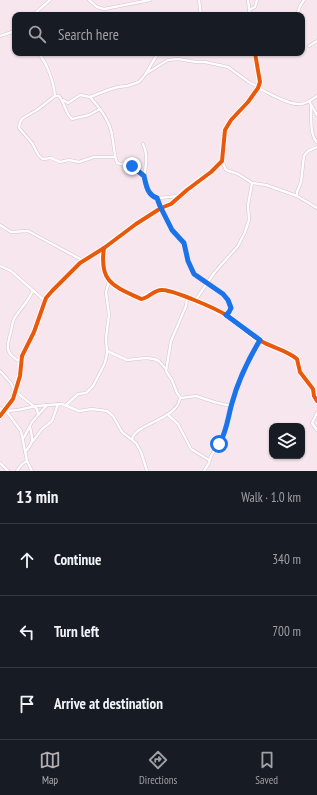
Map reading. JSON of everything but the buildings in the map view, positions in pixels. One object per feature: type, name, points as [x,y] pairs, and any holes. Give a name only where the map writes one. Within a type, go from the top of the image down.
[{"type":"street","points":[[36,12],[50,0]]},
{"type":"street","points":[[89,0],[97,7],[104,9],[150,0]]},
{"type":"street","points":[[199,0],[201,12]]},
{"type":"street","points":[[248,0],[249,10],[254,7],[257,0]]},
{"type":"street","points":[[298,12],[304,0]]},
{"type":"street","points":[[0,36],[12,32]]},
{"type":"street","points":[[309,46],[317,41]]},
{"type":"street","points":[[41,56],[51,77],[55,96]]},
{"type":"street","points":[[147,73],[156,56]]},
{"type":"street","points":[[256,56],[260,82],[259,88],[231,120],[225,130],[222,161],[226,170],[238,174],[252,183],[266,185],[297,196],[317,208]]},
{"type":"street","points":[[90,97],[108,90],[139,82],[147,73],[168,60],[178,59],[206,62],[228,67],[259,88],[294,103],[301,104],[317,96]]},
{"type":"street","points":[[55,96],[59,96],[62,100],[68,103],[80,94],[90,97],[105,116],[112,133],[115,157],[118,164],[132,166],[144,176]]},
{"type":"street","points":[[55,96],[37,110],[23,118],[20,122],[19,128],[32,143],[40,157],[44,159],[51,158],[60,162],[69,160],[79,162],[94,157],[115,157]]},
{"type":"street","points":[[62,100],[66,111],[72,119],[88,115],[100,109]]},
{"type":"street","points":[[309,101],[317,115]]},
{"type":"street","points":[[311,106],[312,130],[314,138],[317,142]]},
{"type":"street","points":[[143,144],[147,155],[144,176],[146,188],[153,196],[157,198],[174,233],[184,243],[188,261],[194,274],[223,294],[228,300],[231,309],[226,315]]},
{"type":"street","points":[[297,196],[301,182],[304,156],[308,151],[317,147]]},
{"type":"street","points":[[0,416],[13,399],[20,376],[22,356],[31,339],[45,301],[52,290],[84,260],[104,248],[136,224],[161,208],[171,204],[179,196],[211,172],[222,161]]},
{"type":"street","points":[[195,301],[218,268],[238,246],[245,232],[249,220],[248,205],[252,183]]},
{"type":"street","points":[[157,198],[179,196]]},
{"type":"street","points":[[0,225],[11,232],[28,232],[84,260]]},
{"type":"street","points":[[104,248],[105,276],[109,281],[141,299],[161,290],[195,301],[226,315],[260,340],[295,358],[298,361],[300,372],[312,389],[317,401]]},
{"type":"street","points":[[0,266],[11,271],[45,301]]},
{"type":"street","points":[[66,405],[78,394],[87,392],[94,385],[104,366],[107,351],[106,338],[109,315],[106,292],[109,281]]},
{"type":"street","points":[[21,362],[12,358],[8,348],[8,343],[13,321],[26,303],[32,290]]},
{"type":"street","points":[[166,369],[171,341],[186,306],[187,298]]},
{"type":"street","points":[[204,471],[224,435],[231,406],[247,364],[260,340]]},
{"type":"street","points":[[107,351],[127,360],[148,358],[159,361],[166,369],[177,393],[183,399],[190,396],[196,396],[231,406]]},
{"type":"street","points":[[0,371],[11,383],[15,391],[38,410],[38,414]]},
{"type":"street","points":[[312,389],[317,389]]},
{"type":"street","points":[[132,439],[133,434],[158,421],[178,406],[180,397]]},
{"type":"street","points":[[25,453],[42,428],[48,426],[52,421],[58,404]]},
{"type":"street","points":[[5,411],[58,404],[66,405],[79,411],[92,409],[107,411],[113,416],[122,432],[132,439],[139,447],[147,471]]},
{"type":"street","points":[[22,439],[32,422],[46,405]]},
{"type":"street","points":[[0,408],[5,411],[20,430],[27,461],[32,471]]},
{"type":"street","points":[[317,413],[312,423],[317,430]]},
{"type":"street","points":[[167,414],[178,424],[192,450],[210,461]]},
{"type":"street","points":[[30,426],[33,441]]},
{"type":"street","points":[[17,471],[22,464],[27,461]]},
{"type":"street","points":[[0,463],[8,471]]},
{"type":"cycle path","points":[[0,416],[13,399],[20,376],[22,356],[34,332],[46,298],[52,291],[80,263],[104,248],[136,224],[161,208],[171,204],[211,172],[222,161],[225,130],[231,120],[248,102],[258,88],[260,82],[256,56]]},
{"type":"cycle path","points":[[104,248],[103,259],[106,276],[116,286],[141,299],[160,290],[169,291],[195,300],[226,315],[261,341],[288,353],[297,359],[300,372],[313,389],[314,396],[317,401]]},
{"type":"route","points":[[132,166],[144,176],[146,188],[154,197],[157,198],[157,201],[172,230],[184,243],[186,256],[194,274],[227,298],[231,309],[226,315],[260,340],[247,364],[235,393],[224,435],[219,444]]}]
